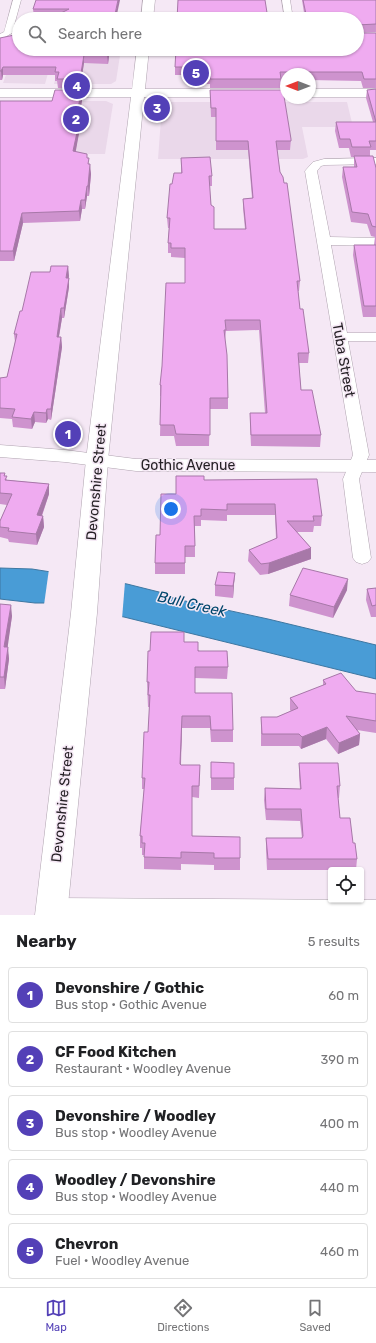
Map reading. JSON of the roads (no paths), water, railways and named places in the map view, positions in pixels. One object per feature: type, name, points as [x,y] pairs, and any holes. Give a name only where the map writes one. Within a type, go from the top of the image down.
[{"type":"main road","points":[[148,12],[149,0]]},
{"type":"main road","name":"Devonshire Street","points":[[51,911],[84,613],[97,460],[142,56]]},
{"type":"main road","points":[[0,93],[280,93]]},
{"type":"main road","points":[[316,93],[376,93]]},
{"type":"street","points":[[13,12],[17,0]]},
{"type":"street","points":[[286,0],[288,12]]},
{"type":"street","points":[[1,37],[8,33],[8,26],[12,14]]},
{"type":"street","name":"Tuba Street","points":[[362,558],[351,479],[366,466],[361,455],[311,171],[317,164],[331,161],[376,162]]},
{"type":"street","points":[[324,242],[376,242]]},
{"type":"street","points":[[340,336],[376,337]]},
{"type":"street","name":"Gothic Avenue","points":[[0,451],[136,465],[366,466]]},
{"type":"street","points":[[51,911],[376,910]]},
{"type":"water","name":"Bull Creek","points":[[0,568],[32,569],[127,584],[159,592],[176,599],[376,645],[376,679],[124,617],[45,603],[0,599]]},
{"type":"place","name":"Chevron","points":[[196,73]]},
{"type":"place","name":"Woodley / Devonshire","points":[[77,86]]},
{"type":"place","name":"Devonshire / Woodley","points":[[157,108]]},
{"type":"place","name":"CF Food Kitchen","points":[[76,119]]},
{"type":"place","name":"Devonshire / Gothic","points":[[68,434]]}]
